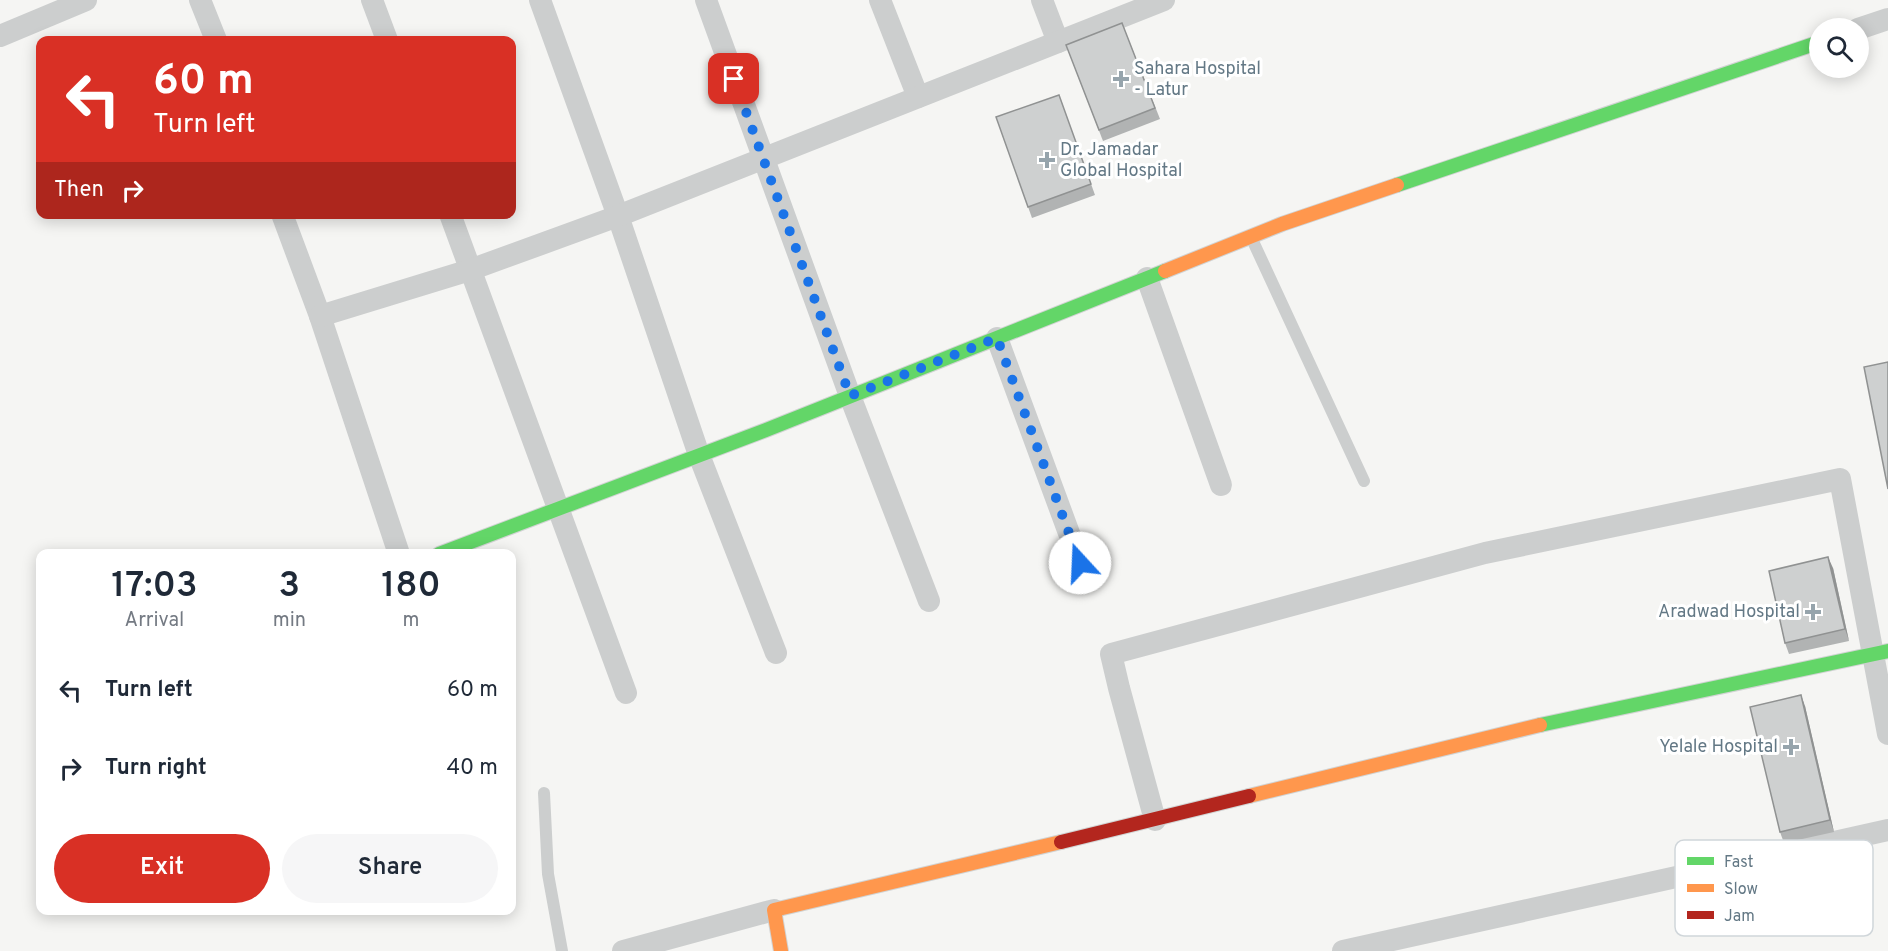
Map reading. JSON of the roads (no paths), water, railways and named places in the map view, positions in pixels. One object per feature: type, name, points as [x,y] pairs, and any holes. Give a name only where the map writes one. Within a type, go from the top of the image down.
[{"type":"street","points":[[0,36],[86,0]]},
{"type":"street","points":[[201,0],[214,36]]},
{"type":"street","points":[[372,0],[386,36]]},
{"type":"street","points":[[540,0],[618,216],[699,455],[776,653]]},
{"type":"street","points":[[706,0],[762,159],[929,601]]},
{"type":"street","points":[[880,0],[918,97]]},
{"type":"street","points":[[1042,0],[1058,42]]},
{"type":"street","points":[[320,316],[470,270],[618,216],[1164,0]]},
{"type":"street","points":[[1869,25],[1888,19]]},
{"type":"street","points":[[453,549],[850,396],[1282,224],[1809,46]]},
{"type":"street","points":[[284,219],[320,316],[397,549]]},
{"type":"street","points":[[452,219],[626,693]]},
{"type":"street","points":[[1147,278],[1221,485]]},
{"type":"street","points":[[997,338],[1080,563]]},
{"type":"street","points":[[1155,820],[1112,654],[1485,553],[1840,479],[1881,652],[1888,734]]},
{"type":"street","points":[[623,951],[774,910],[1155,820],[1508,732],[1881,652]]},
{"type":"street","points":[[1843,840],[1888,830]]},
{"type":"street","points":[[1343,951],[1675,877]]},
{"type":"street","points":[[774,910],[781,951]]},
{"type":"lane","points":[[1250,236],[1364,481]]},
{"type":"lane","points":[[544,793],[548,874],[562,951]]},
{"type":"place","name":"Sahara Hospital - Latur","points":[[1121,79]]},
{"type":"place","name":"Dr. Jamadar Global Hospital","points":[[1047,160]]},
{"type":"place","name":"Aradwad Hospital","points":[[1813,612]]},
{"type":"place","name":"Yelale Hospital","points":[[1791,747]]}]
